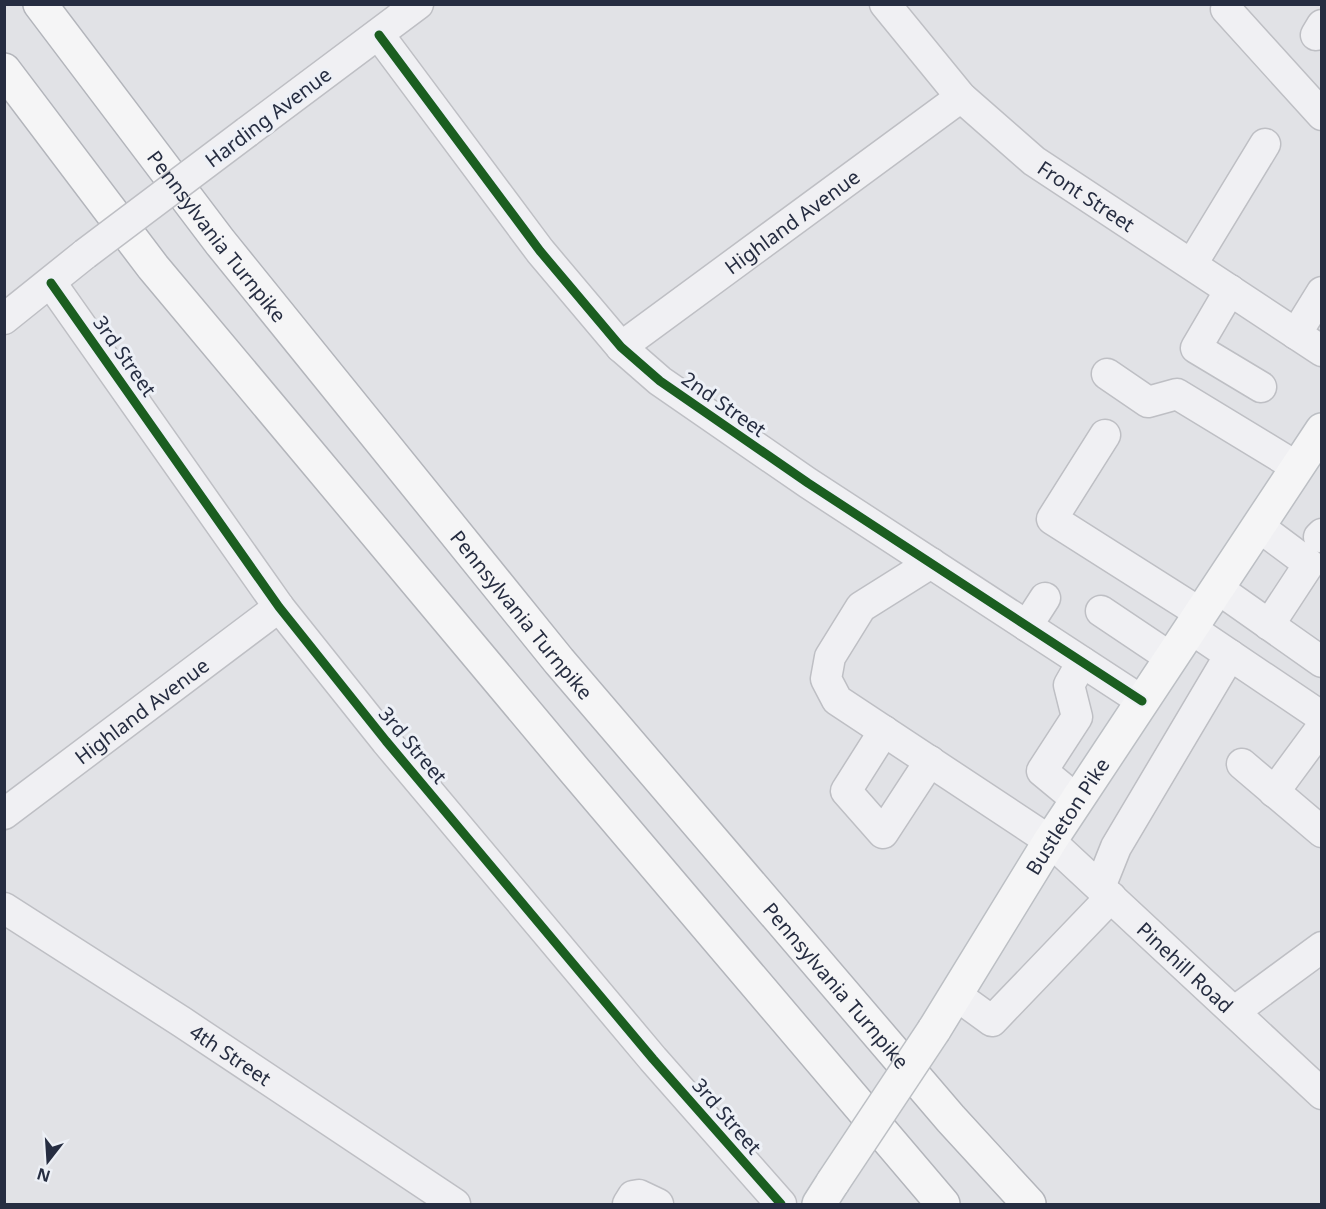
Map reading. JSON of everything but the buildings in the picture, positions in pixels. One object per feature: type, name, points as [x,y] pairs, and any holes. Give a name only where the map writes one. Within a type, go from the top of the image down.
[{"type":"main road","name":"Pennsylvania Turnpike","points":[[40,4],[220,242],[559,661],[943,1110],[1029,1204]]},
{"type":"main road","points":[[4,70],[153,267],[575,771],[944,1204]]},
{"type":"main road","name":"Bustleton Pike","points":[[826,1193],[934,1030],[1050,841],[1322,430]]},
{"type":"street","name":"Harding Avenue","points":[[4,319],[85,254],[418,4]]},
{"type":"street","name":"Front Street","points":[[885,4],[961,96],[1034,161],[1322,351]]},
{"type":"street","points":[[1226,9],[1322,115]]},
{"type":"street","name":"2nd Street","points":[[379,35],[540,251],[621,347],[660,381],[808,483],[1142,701]]},
{"type":"street","name":"Highland Avenue","points":[[621,347],[961,96]]},
{"type":"street","points":[[1192,264],[1265,144]]},
{"type":"street","name":"3rd Street","points":[[51,283],[279,607],[386,741],[653,1059],[781,1204]]},
{"type":"street","points":[[1230,290],[1196,348],[1261,387]]},
{"type":"street","points":[[1296,334],[1322,292]]},
{"type":"street","points":[[1107,374],[1148,402],[1177,394],[1297,467]]},
{"type":"street","points":[[1105,435],[1052,519],[1202,610],[1269,624],[1322,662]]},
{"type":"street","points":[[1258,526],[1317,545],[1269,624]]},
{"type":"street","name":"Pinehill Road","points":[[931,563],[861,606],[830,657],[826,679],[837,700],[1050,841],[1322,1094]]},
{"type":"street","points":[[1027,626],[1046,598]]},
{"type":"street","name":"Highland Avenue","points":[[4,814],[279,607]]},
{"type":"street","points":[[1202,610],[1230,655],[1322,717]]},
{"type":"street","points":[[1101,611],[1171,658]]},
{"type":"street","points":[[956,995],[992,1021],[1105,892],[1116,847],[1230,655]]},
{"type":"street","points":[[1077,800],[1042,771],[1077,717],[1069,685],[1082,662]]},
{"type":"street","points":[[1274,792],[1322,727]]},
{"type":"street","points":[[1069,730],[1106,756]]},
{"type":"street","points":[[884,731],[846,791],[883,833],[930,761]]},
{"type":"street","points":[[1242,764],[1322,832]]},
{"type":"street","name":"4th Street","points":[[4,908],[182,1022],[455,1204]]},
{"type":"street","points":[[1235,1011],[1322,947]]},
{"type":"street","points":[[628,1204],[633,1196],[639,1194],[658,1204]]},
{"type":"cycle path","points":[[379,35],[540,251],[621,347],[660,381],[808,483],[1142,701]]},
{"type":"cycle path","points":[[51,283],[279,607],[386,741],[653,1059],[781,1204]]}]
